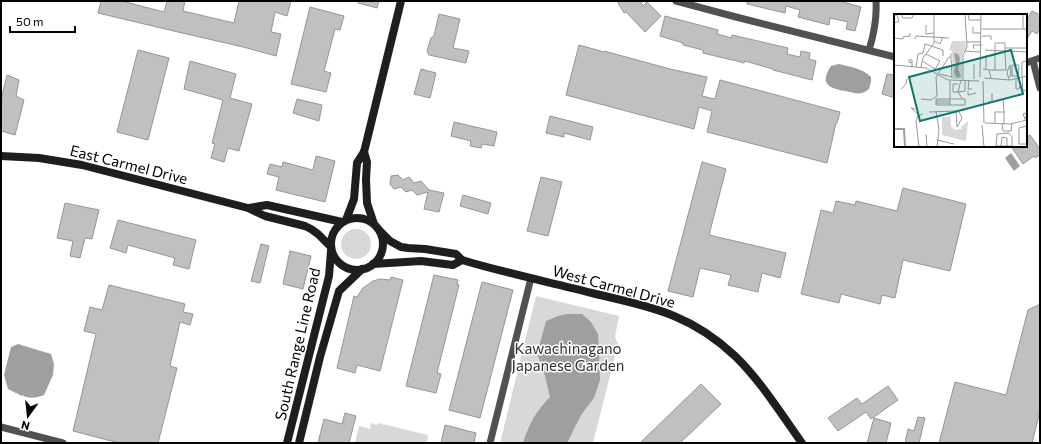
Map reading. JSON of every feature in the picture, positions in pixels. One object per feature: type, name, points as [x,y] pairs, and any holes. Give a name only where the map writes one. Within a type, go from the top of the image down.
[{"type":"street","points":[[344,221],[354,199],[357,163],[364,152],[401,1]]},
{"type":"street","points":[[677,1],[894,57]]},
{"type":"street","points":[[869,50],[873,38],[876,17],[876,1]]},
{"type":"street","points":[[1033,61],[1040,88]]},
{"type":"street","points":[[364,152],[368,162],[366,179],[367,203],[374,224]]},
{"type":"street","name":"East Carmel Drive","points":[[1,156],[39,158],[82,165],[248,208],[265,216],[305,226],[316,232],[331,249]]},
{"type":"street","name":"East Carmel Drive","points":[[248,208],[267,205],[344,221]]},
{"type":"street","points":[[353,218],[368,220],[374,224],[380,231],[383,240],[383,249],[379,257],[373,264],[362,269],[354,270],[340,264],[335,258],[331,249],[331,240],[337,227],[344,221],[353,218]]},
{"type":"street","name":"West Carmel Drive","points":[[380,231],[390,241],[401,247],[456,254],[462,260],[661,311],[675,316],[692,325],[720,344],[740,361],[802,443]]},
{"type":"street","name":"South Range Line Road","points":[[287,443],[329,276],[331,249]]},
{"type":"street","name":"West Carmel Drive","points":[[373,264],[421,260],[454,265],[462,260]]},
{"type":"street","name":"South Range Line Road","points":[[299,443],[320,357],[339,291],[362,269]]},
{"type":"street","points":[[490,443],[531,278]]},
{"type":"street","points":[[1,426],[63,443]]},
{"type":"green space","points":[[356,229],[367,233],[371,244],[367,255],[356,259],[345,255],[341,244],[345,233]]},
{"type":"green space","name":"Kawachinagano Japanese Garden","points":[[536,296],[619,316],[615,337],[618,344],[593,443],[500,443]]},
{"type":"green space","points":[[371,423],[377,425],[378,423],[428,435],[427,443],[355,443],[359,426],[370,429]]},
{"type":"shaded area","points":[[839,64],[856,68],[871,77],[869,89],[863,93],[858,93],[839,90],[827,84],[826,77],[831,66]]},
{"type":"shaded area","points":[[1011,153],[1020,166],[1014,171],[1005,158]]},
{"type":"shaded area","points":[[567,314],[582,314],[591,322],[598,334],[600,380],[594,398],[581,415],[567,443],[523,443],[534,418],[550,397],[543,368],[537,354],[546,321]]},
{"type":"shaded area","points":[[18,344],[51,354],[54,364],[53,375],[44,395],[30,398],[8,389],[4,375],[11,347]]},
{"type":"building","points":[[101,1],[122,1],[164,12],[167,1],[185,1],[183,11],[234,23],[239,1],[291,1],[287,16],[275,12],[271,32],[281,34],[276,56],[98,13]]},
{"type":"building","points":[[358,1],[379,1],[377,8],[358,3]]},
{"type":"building","points":[[617,1],[640,1],[643,6],[647,2],[661,16],[645,32],[626,12],[624,13]]},
{"type":"building","points":[[747,1],[839,1],[861,7],[855,31],[846,29],[848,22],[830,18],[829,25],[798,17],[800,10],[786,6],[785,13],[747,4]]},
{"type":"building","points":[[310,7],[344,16],[340,30],[335,29],[324,71],[331,73],[326,92],[291,84]]},
{"type":"building","points":[[1032,11],[1040,15],[1040,29],[1037,34],[1032,31],[1027,38],[1027,19]]},
{"type":"building","points":[[439,14],[460,19],[453,48],[469,51],[466,63],[429,55],[427,51],[431,38],[434,36]]},
{"type":"building","points":[[665,16],[718,30],[717,34],[732,38],[732,35],[788,48],[787,54],[800,57],[801,51],[810,53],[809,59],[816,61],[812,80],[745,61],[744,63],[703,53],[703,50],[683,45],[683,43],[660,36]]},
{"type":"building","points":[[579,45],[670,69],[707,77],[702,96],[715,99],[720,80],[840,112],[827,163],[707,132],[712,111],[699,107],[694,129],[566,95]]},
{"type":"building","points":[[138,50],[169,58],[148,140],[117,132]]},
{"type":"building","points":[[190,61],[236,74],[230,98],[252,104],[239,151],[228,148],[224,162],[211,158],[215,144],[212,143],[223,100],[184,89]]},
{"type":"building","points":[[421,69],[436,73],[430,98],[414,94]]},
{"type":"building","points":[[887,74],[894,75],[894,98],[882,94]]},
{"type":"building","points":[[7,75],[19,80],[16,96],[24,100],[15,135],[1,131],[1,100]]},
{"type":"building","points":[[297,99],[322,105],[319,121],[293,113]]},
{"type":"building","points":[[550,116],[593,127],[590,140],[564,133],[564,137],[546,133]]},
{"type":"building","points":[[454,122],[497,132],[494,146],[482,144],[481,148],[470,146],[471,141],[451,136]]},
{"type":"building","points":[[1030,135],[1040,149],[1040,155],[1035,158],[1034,156],[1023,164],[1012,147],[1027,147],[1027,137]]},
{"type":"building","points":[[316,156],[335,161],[325,202],[276,190],[279,177],[267,174],[270,164],[282,167],[283,162],[313,170]]},
{"type":"building","points":[[702,162],[726,169],[709,235],[786,253],[780,278],[762,273],[758,292],[728,285],[731,275],[700,268],[693,297],[668,291]]},
{"type":"building","points":[[398,175],[403,180],[409,177],[414,183],[421,181],[429,190],[444,193],[439,212],[424,209],[428,192],[417,195],[412,190],[406,192],[401,187],[394,189],[390,184],[391,176]]},
{"type":"building","points":[[541,177],[562,182],[548,236],[527,231]]},
{"type":"building","points":[[903,188],[966,204],[950,271],[903,260],[895,298],[882,295],[880,304],[841,294],[839,303],[801,294],[821,210],[833,213],[836,201],[855,205],[856,201],[897,211]]},
{"type":"building","points":[[463,195],[491,203],[488,214],[460,206]]},
{"type":"building","points":[[65,203],[99,210],[92,239],[85,238],[80,258],[70,256],[73,241],[57,238]]},
{"type":"building","points":[[118,220],[196,240],[189,269],[173,265],[175,258],[128,245],[126,253],[110,248]]},
{"type":"building","points":[[261,244],[269,246],[260,283],[251,281]]},
{"type":"building","points":[[290,251],[311,256],[303,289],[283,284]]},
{"type":"building","points":[[434,275],[458,280],[457,285],[459,285],[437,373],[441,374],[436,393],[406,386]]},
{"type":"building","points":[[391,277],[403,280],[380,371],[357,365],[355,373],[337,368],[354,296],[357,297],[363,288],[373,281],[380,279],[390,280]]},
{"type":"building","points":[[482,282],[513,290],[480,418],[449,410]]},
{"type":"building","points":[[109,285],[185,304],[183,312],[193,314],[190,325],[180,322],[170,366],[177,368],[158,443],[119,443],[73,431],[96,334],[84,331],[90,307],[102,310]]},
{"type":"building","points":[[1040,304],[1040,411],[1032,443],[939,443],[955,382],[1006,395],[1028,310]]},
{"type":"building","points":[[701,384],[721,404],[680,443],[640,443]]},
{"type":"building","points":[[888,386],[898,400],[871,419],[866,412],[838,431],[828,418],[857,398],[862,404]]},
{"type":"building","points":[[345,413],[356,416],[349,443],[318,443],[324,419],[342,424]]},
{"type":"building","points":[[918,417],[925,418],[919,443],[905,443],[908,429],[914,431]]},
{"type":"building","points":[[874,418],[891,423],[886,443],[867,443]]},
{"type":"building","points":[[445,425],[476,433],[474,443],[441,443]]}]
